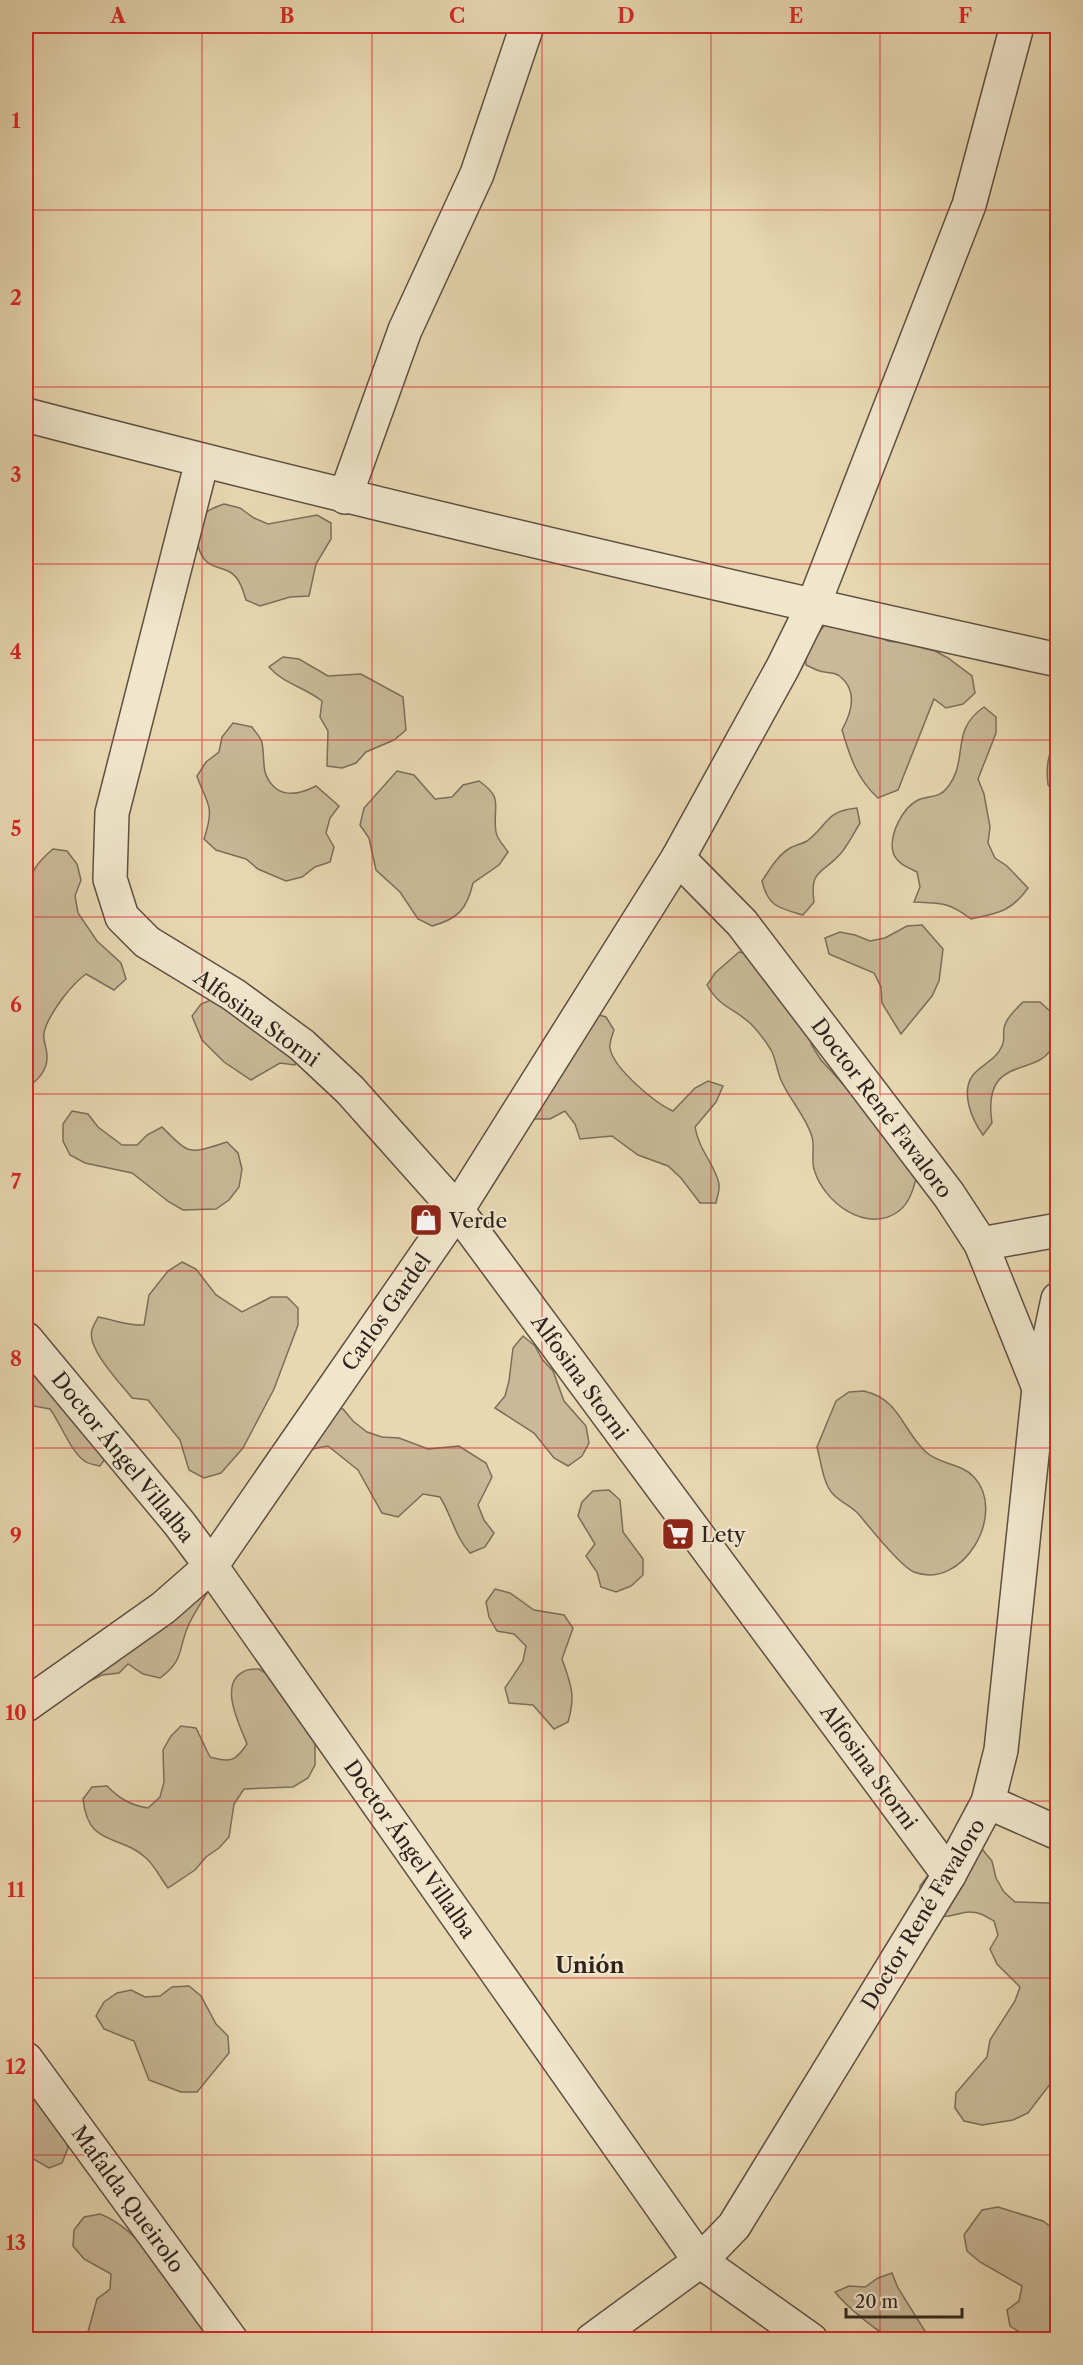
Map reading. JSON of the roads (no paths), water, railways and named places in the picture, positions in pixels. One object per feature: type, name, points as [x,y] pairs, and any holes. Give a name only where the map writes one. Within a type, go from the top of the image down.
[{"type":"street","points":[[345,497],[405,330],[477,174],[527,26]]},
{"type":"street","name":"Carlos Gardel","points":[[26,1705],[163,1608],[211,1566],[457,1210],[678,858],[783,667],[813,606],[969,205],[1017,26]]},
{"type":"street","points":[[26,415],[345,497],[813,606],[1058,660]]},
{"type":"street","name":"Alfosina Storni","points":[[202,461],[112,813],[110,879],[122,917],[147,942],[234,995],[302,1045],[350,1090],[457,1210],[948,1875]]},
{"type":"street","name":"Doctor René Favaloro","points":[[592,2340],[700,2261],[734,2226],[948,1875],[988,1802],[1001,1750],[1047,1426],[1039,1388],[981,1244],[949,1195],[742,923],[678,858]]},
{"type":"street","points":[[981,1244],[1058,1230]]},
{"type":"street","name":"Doctor René Favaloro","points":[[1039,1388],[1058,1299]]},
{"type":"street","name":"Doctor Ángel Villalba","points":[[26,1339],[179,1523],[211,1566],[700,2261],[811,2340]]},
{"type":"street","points":[[988,1802],[1058,1833]]},
{"type":"street","name":"Mafalda Queirolo","points":[[26,2059],[35,2092],[231,2340]]},
{"type":"place","name":"Verde","points":[[426,1220]]},
{"type":"place","name":"Lety","points":[[678,1534]]},
{"type":"district","name":"Unión","points":[[590,1965]]}]
